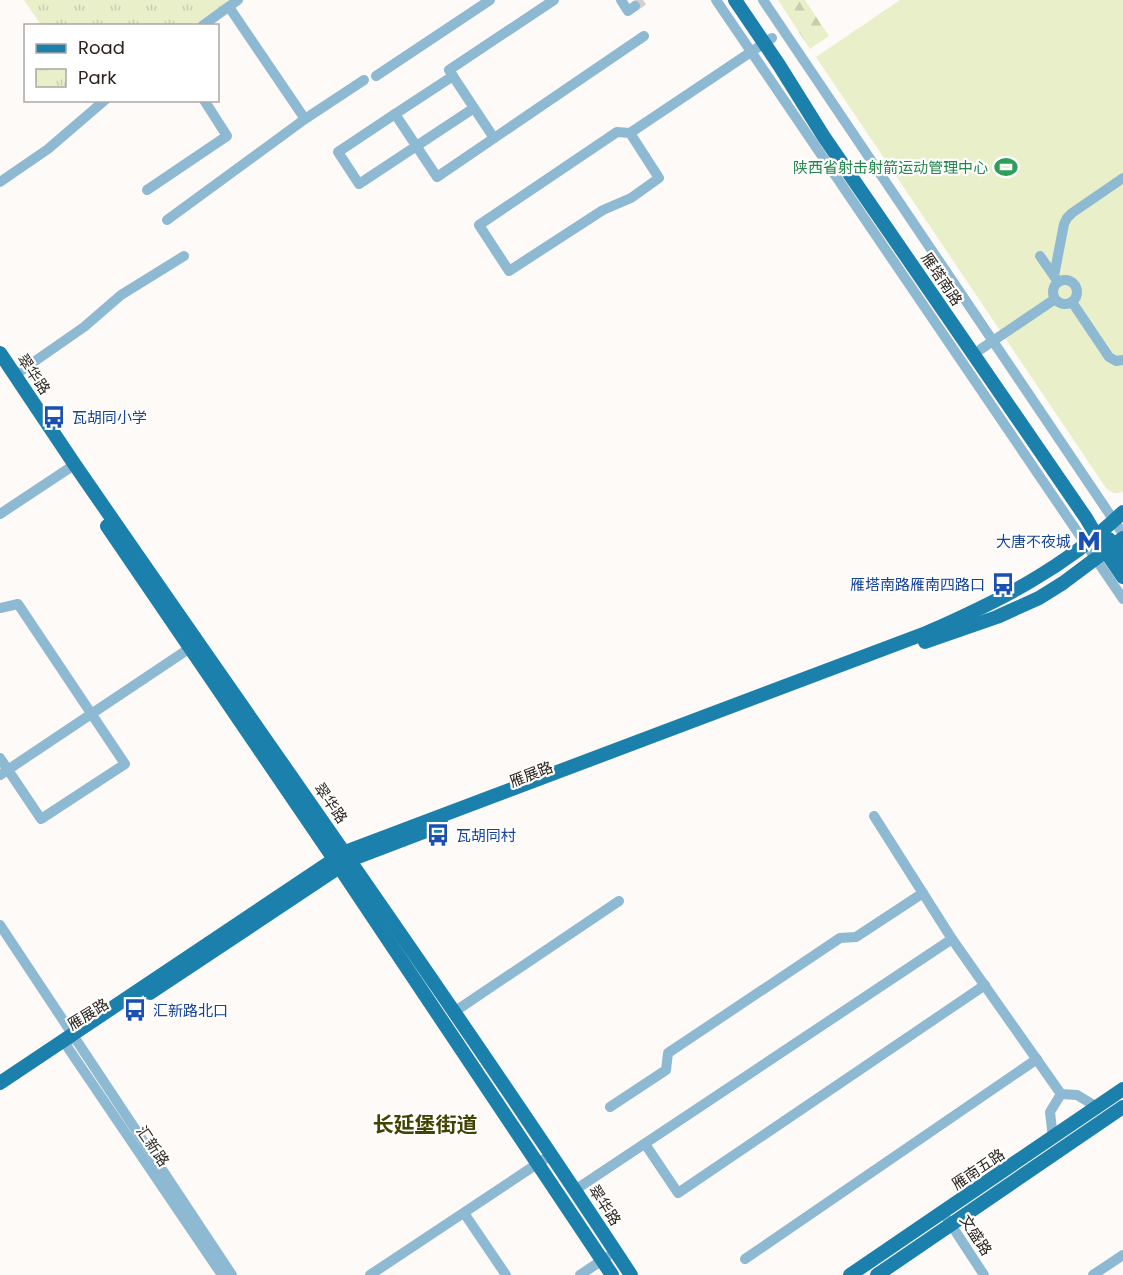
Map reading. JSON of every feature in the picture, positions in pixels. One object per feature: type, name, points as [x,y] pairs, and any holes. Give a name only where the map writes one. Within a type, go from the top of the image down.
[{"type":"main road","name":"雁塔南路","points":[[735,0],[768,41],[832,133],[987,345],[1110,525],[1112,546],[1123,577]]},
{"type":"main road","name":"雁塔南路","points":[[746,0],[824,136],[1110,525]]},
{"type":"main road","name":"翠华路","points":[[0,353],[190,648],[454,1012],[632,1275]]},
{"type":"main road","name":"翠华路","points":[[0,367],[71,466],[342,860],[612,1275]]},
{"type":"main road","name":"雁展路","points":[[0,1089],[342,860],[926,633],[1033,581],[1050,571],[1110,525]]},
{"type":"main road","name":"雁塔南路","points":[[1112,546],[1123,560]]},
{"type":"main road","name":"雁展路","points":[[342,860],[825,678],[997,617],[1040,598],[1112,546]]},
{"type":"main road","name":"雁展路","points":[[0,1083],[72,1041]]},
{"type":"main road","name":"雁南五路","points":[[877,1275],[947,1218],[1053,1138],[1123,1089]]},
{"type":"main road","name":"雁南五路","points":[[850,1275],[947,1218],[1123,1107]]},
{"type":"street","points":[[205,24],[238,0]]},
{"type":"street","points":[[376,76],[490,0]]},
{"type":"street","points":[[494,138],[449,70],[554,0]]},
{"type":"street","points":[[621,0],[628,11],[635,6]]},
{"type":"street","points":[[716,0],[1085,545],[1112,546],[1123,599]]},
{"type":"street","points":[[764,1],[987,345],[1055,299]]},
{"type":"street","points":[[229,7],[305,119]]},
{"type":"street","points":[[395,114],[437,177],[644,36]]},
{"type":"street","points":[[630,133],[659,178],[631,198],[603,210],[509,271],[479,225],[617,132],[630,133],[768,41]]},
{"type":"street","points":[[453,76],[338,152],[359,184],[474,108]]},
{"type":"street","points":[[167,220],[305,119],[364,80]]},
{"type":"street","points":[[0,182],[48,149],[103,102]]},
{"type":"street","points":[[147,190],[227,136],[205,102]]},
{"type":"street","points":[[1040,256],[1056,279],[1067,280],[1075,286],[1077,295],[1072,302],[1062,304],[1055,299],[1053,290],[1056,279],[1064,224],[1072,213],[1123,178]]},
{"type":"street","points":[[15,375],[84,327],[121,295],[184,256]]},
{"type":"street","points":[[1072,302],[1109,357],[1116,361],[1123,360]]},
{"type":"street","points":[[0,514],[71,466]]},
{"type":"street","points":[[0,608],[18,604],[124,764],[41,819],[4,772],[0,758]]},
{"type":"street","points":[[4,772],[190,648]]},
{"type":"street","points":[[874,816],[952,939],[1061,1094]]},
{"type":"street","points":[[610,1107],[666,1070],[668,1053],[840,938],[855,937],[923,892]]},
{"type":"street","points":[[454,1012],[620,901]]},
{"type":"street","name":"汇新路","points":[[0,925],[222,1275]]},
{"type":"street","points":[[575,1190],[952,939]]},
{"type":"street","points":[[645,1144],[678,1193],[985,985]]},
{"type":"street","name":"汇新路","points":[[72,1041],[232,1275]]},
{"type":"street","points":[[745,1259],[1037,1059]]},
{"type":"street","points":[[1061,1094],[1077,1095],[1097,1107]]},
{"type":"street","points":[[1053,1138],[1050,1112],[1061,1094]]},
{"type":"street","points":[[370,1275],[552,1154]]},
{"type":"street","points":[[464,1213],[506,1275]]},
{"type":"street","name":"文盛路","points":[[947,1218],[984,1275]]},
{"type":"street","points":[[580,1275],[616,1251]]},
{"type":"street","points":[[1093,1275],[1123,1255]]},
{"type":"green space","points":[[24,0],[232,0],[198,24],[40,24]]},
{"type":"green space","points":[[778,0],[805,0],[829,36],[810,49]]},
{"type":"green space","name":"陕西省射击射箭运动管理中心","points":[[900,0],[1123,0],[1123,491],[1121,492],[1114,493],[1106,488],[816,57]]},
{"type":"tunnel","points":[[635,6],[644,0]]},
{"type":"place","name":"陕西省射击射箭运动管理中心","points":[[1006,167]]},
{"type":"place","name":"瓦胡同小学","points":[[54,417]]},
{"type":"place","name":"大唐不夜城","points":[[1089,541]]},
{"type":"place","name":"雁塔南路雁南四路口","points":[[1003,584]]},
{"type":"place","name":"瓦胡同村","points":[[438,835]]},
{"type":"place","name":"汇新路北口","points":[[135,1010]]},
{"type":"district","name":"长延堡街道","points":[[425,1124]]}]
